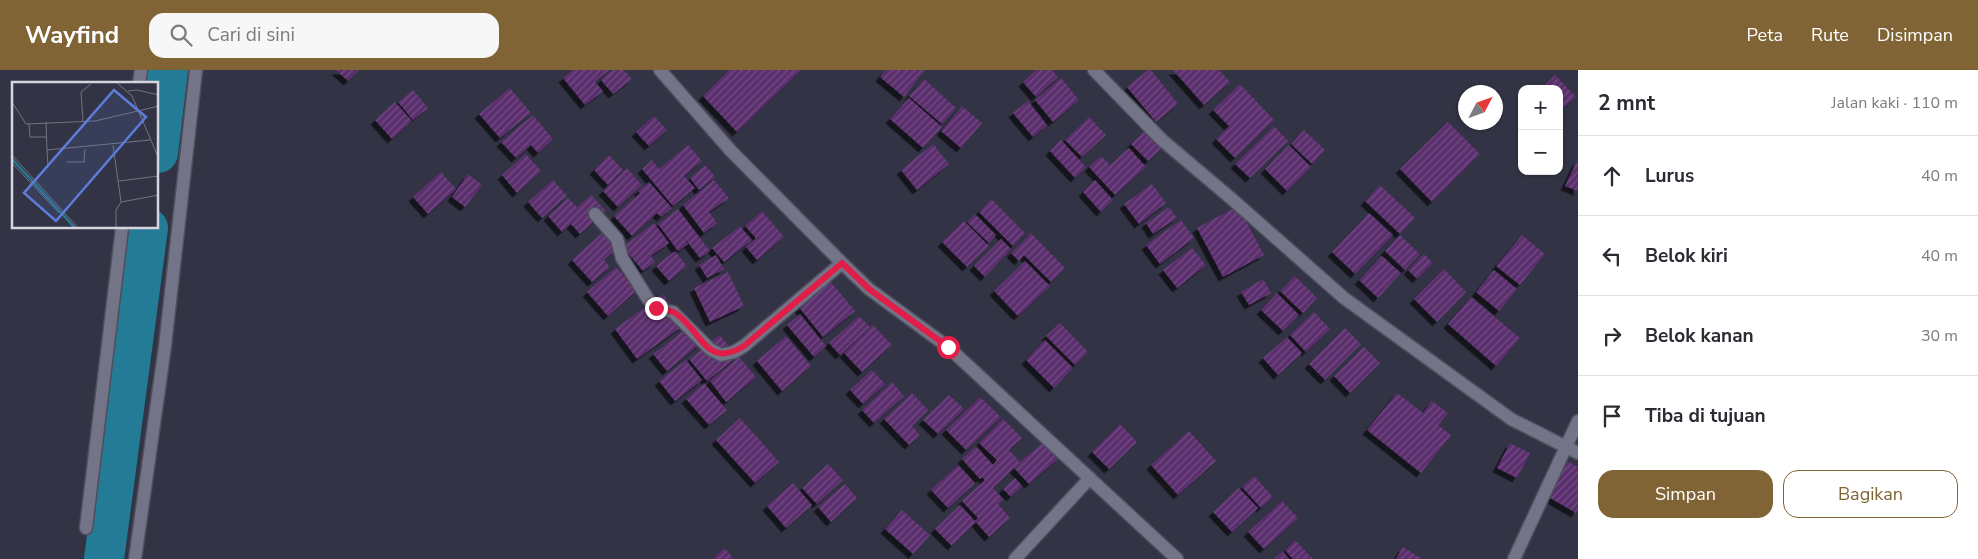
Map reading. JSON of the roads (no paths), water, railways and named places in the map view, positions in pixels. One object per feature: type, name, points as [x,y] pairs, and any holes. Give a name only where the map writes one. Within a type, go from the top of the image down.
[{"type":"street","points":[[135,559],[165,346],[196,70]]},
{"type":"street","points":[[660,70],[731,151],[869,289],[948,347],[1177,559]]},
{"type":"street","points":[[1094,70],[1162,140],[1234,200],[1344,298],[1512,419],[1578,453]]},
{"type":"street","points":[[594,214],[617,239],[622,258],[648,299],[656,308],[673,312],[710,349],[721,355],[734,352],[744,346],[842,263]]},
{"type":"street","points":[[86,528],[122,229]]},
{"type":"street","points":[[1514,559],[1578,421]]},
{"type":"street","points":[[1015,559],[1090,478]]},
{"type":"waterway","points":[[159,145],[168,70]]},
{"type":"waterway","points":[[104,559],[148,229]]}]
